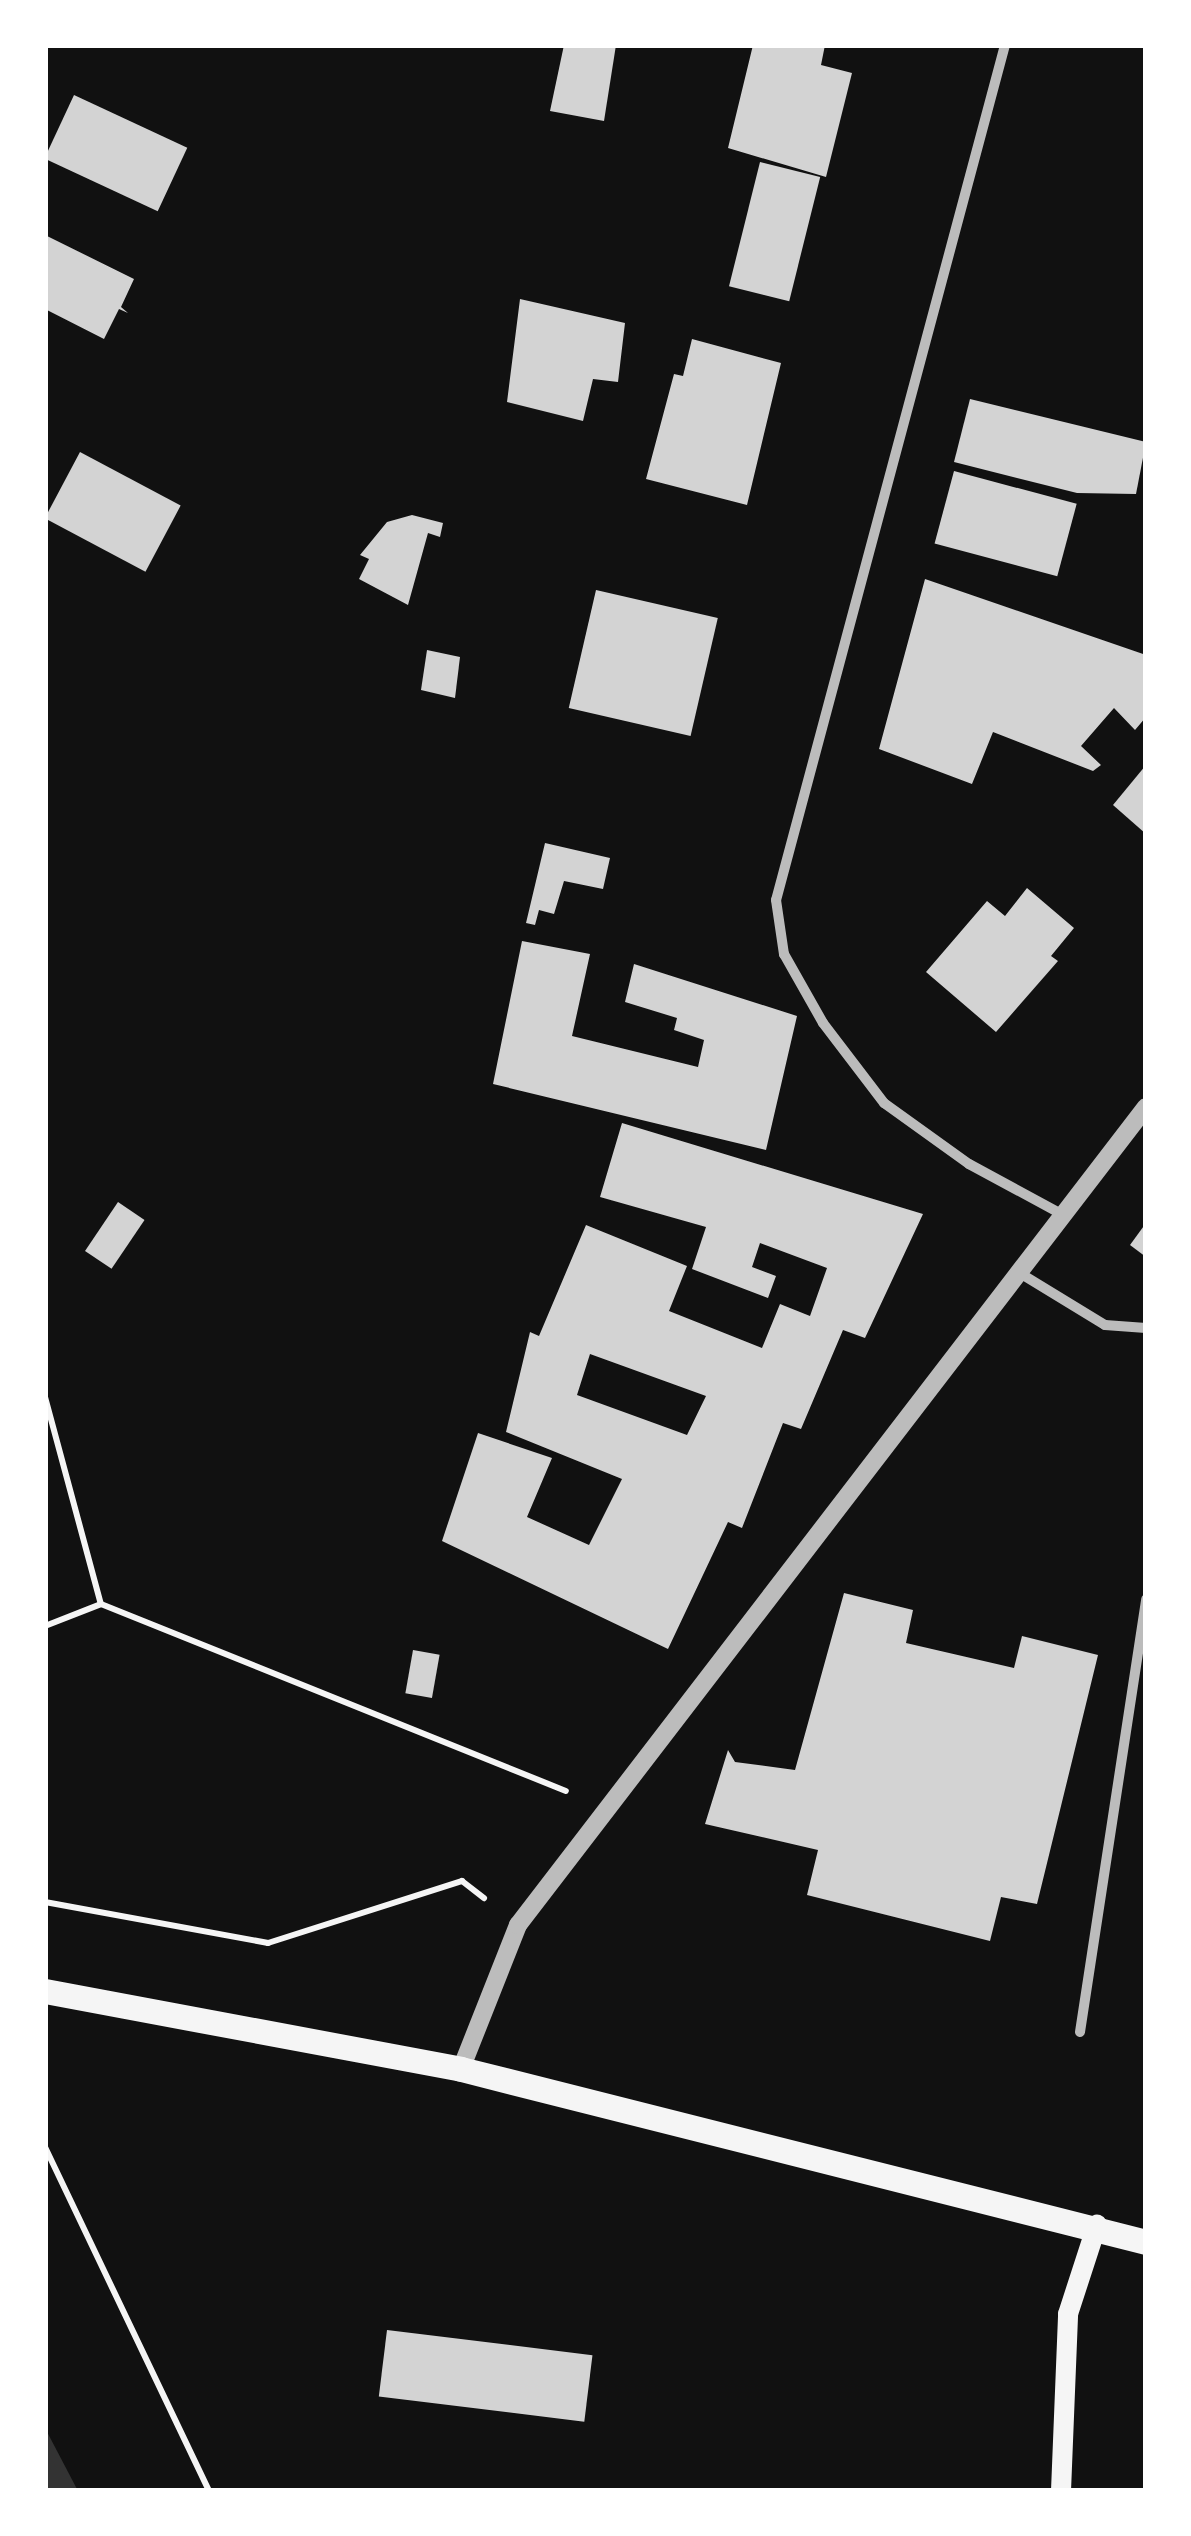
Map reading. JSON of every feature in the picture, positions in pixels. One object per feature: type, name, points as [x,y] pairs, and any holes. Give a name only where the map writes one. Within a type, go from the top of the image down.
[{"type":"main road","points":[[45,1992],[462,2069],[1097,2226],[1146,2242]]},
{"type":"main road","points":[[1061,2491],[1068,2314],[1097,2226]]},
{"type":"street","points":[[1004,45],[776,900],[784,954],[823,1023],[884,1102],[969,1164],[1065,1216]]},
{"type":"street","points":[[462,2069],[518,1925],[604,1806],[1023,1275],[1146,1107]]},
{"type":"street","points":[[1023,1275],[1105,1324],[1146,1328]]},
{"type":"street","points":[[1080,2032],[1146,1599]]},
{"type":"path","points":[[45,1397],[101,1604]]},
{"type":"path","points":[[45,1626],[101,1604],[604,1806]]},
{"type":"path","points":[[45,1902],[268,1943],[462,1881],[518,1925]]},
{"type":"path","points":[[45,2147],[208,2491]]},
{"type":"shaded area","points":[[45,2428],[78,2491],[45,2491]]},
{"type":"building","points":[[564,45],[616,45],[604,121],[550,111]]},
{"type":"building","points":[[753,45],[825,45],[821,65],[852,73],[826,177],[728,148]]},
{"type":"building","points":[[74,95],[187,148],[158,211],[45,159]]},
{"type":"building","points":[[760,162],[820,177],[789,301],[729,286]]},
{"type":"building","points":[[45,235],[134,279],[121,307],[128,313],[119,309],[104,339],[45,309]]},
{"type":"building","points":[[520,299],[625,323],[618,382],[593,379],[583,421],[507,402]]},
{"type":"building","points":[[692,339],[781,363],[747,505],[646,479],[674,374],[683,376]]},
{"type":"building","points":[[970,399],[1146,442],[1136,494],[1077,493],[954,462]]},
{"type":"building","points":[[80,452],[181,506],[145,572],[45,518]]},
{"type":"building","points":[[954,471],[1077,504],[1057,576],[935,543]]},
{"type":"building","points":[[412,515],[443,523],[440,537],[428,533],[408,605],[359,579],[369,559],[360,555],[387,522]]},
{"type":"building","points":[[925,579],[1146,655],[1146,717],[1135,730],[1114,708],[1081,746],[1101,765],[1093,771],[993,732],[972,784],[879,749]]},
{"type":"building","points":[[596,590],[718,618],[691,736],[569,708]]},
{"type":"building","points":[[427,650],[460,657],[455,698],[421,690]]},
{"type":"building","points":[[1146,765],[1146,834],[1113,805]]},
{"type":"building","points":[[545,843],[610,858],[603,889],[564,881],[554,914],[539,910],[535,925],[526,923]]},
{"type":"building","points":[[1027,888],[1074,928],[1051,956],[1058,961],[996,1032],[926,972],[987,901],[1005,916]]},
{"type":"building","points":[[522,941],[590,954],[572,1036],[698,1067],[704,1040],[674,1030],[677,1018],[625,1002],[634,964],[797,1016],[766,1150],[493,1084]]},
{"type":"building","points":[[622,1123],[923,1214],[865,1338],[843,1330],[801,1429],[783,1423],[742,1528],[728,1522],[668,1649],[442,1541],[478,1433],[552,1458],[527,1517],[589,1545],[622,1479],[506,1432],[530,1332],[539,1336],[586,1225],[687,1266],[669,1311],[762,1348],[780,1304],[810,1316],[827,1268],[760,1243],[752,1267],[776,1276],[768,1298],[692,1269],[706,1227],[600,1197]],"holes":[[[590,1354],[706,1396],[687,1435],[577,1395]]]},
{"type":"building","points":[[118,1202],[145,1220],[112,1269],[85,1251]]},
{"type":"building","points":[[1146,1223],[1146,1257],[1130,1245]]},
{"type":"building","points":[[844,1593],[913,1610],[906,1643],[1014,1668],[1022,1636],[1098,1655],[1037,1904],[1001,1897],[990,1941],[807,1895],[818,1850],[705,1824],[728,1750],[735,1762],[795,1770]]},
{"type":"building","points":[[413,1650],[440,1655],[432,1698],[405,1693]]},
{"type":"building","points":[[387,2330],[592,2355],[584,2422],[379,2397]]}]
